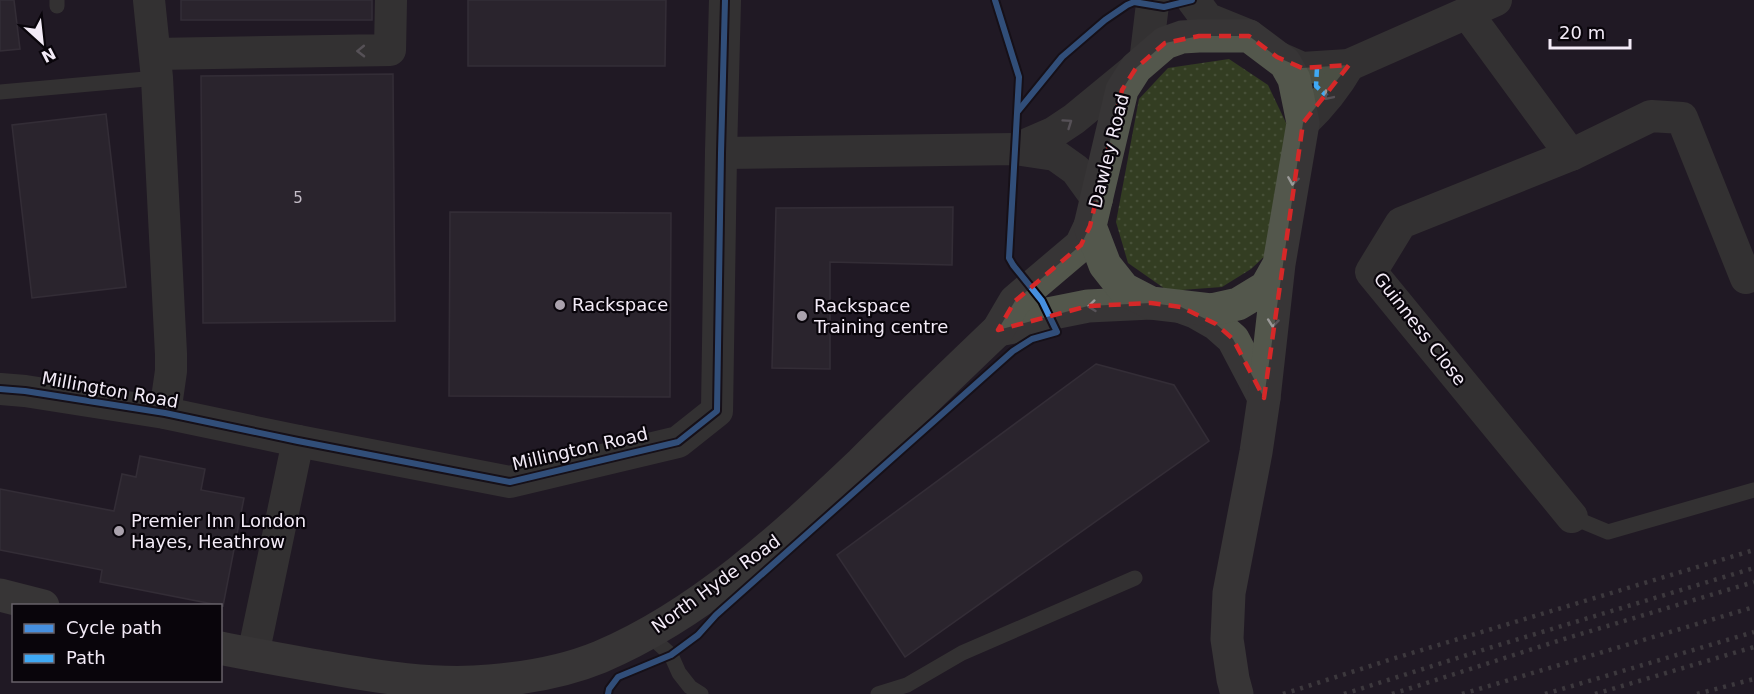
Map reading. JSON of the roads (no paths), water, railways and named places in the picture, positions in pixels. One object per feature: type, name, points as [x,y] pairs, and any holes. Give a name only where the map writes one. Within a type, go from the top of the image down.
[{"type":"main road","name":"Dawley Road","points":[[1235,686],[1227,639],[1228,593],[1256,452],[1264,398],[1279,264],[1303,123],[1294,79],[1284,63],[1249,36],[1182,37],[1165,43],[1141,63],[1122,90],[1094,212],[1105,265],[1124,289],[1166,305],[1195,312],[1215,324],[1233,339],[1264,398]]},
{"type":"main road","name":"North Hyde Road","points":[[222,648],[377,677],[445,683],[520,678],[564,669],[599,657],[648,634],[720,585],[786,533],[998,330],[1015,301],[1081,245],[1094,212]]},
{"type":"main road","name":"Dawley Road","points":[[1166,305],[1211,310],[1238,304],[1266,287],[1279,264]]},
{"type":"main road","points":[[998,330],[1029,324],[1048,314],[1088,306],[1166,305]]},
{"type":"main road","points":[[0,595],[35,604]]},
{"type":"street","name":"Millington Road","points":[[149,0],[156,66],[171,354],[165,413]]},
{"type":"street","points":[[156,66],[390,50],[391,0]]},
{"type":"street","name":"Millington Road","points":[[0,389],[25,390],[165,413],[510,482],[678,442],[717,411],[725,0]]},
{"type":"street","name":"Dawley Road","points":[[1141,63],[1153,0]]},
{"type":"street","name":"Dawley Road","points":[[1192,0],[1207,19],[1249,36]]},
{"type":"street","points":[[1277,57],[1302,68],[1349,65],[1496,0]]},
{"type":"street","points":[[1467,13],[1570,155]]},
{"type":"street","points":[[1016,149],[1053,133],[1074,119],[1141,63]]},
{"type":"street","points":[[1303,123],[1339,82],[1349,65]]},
{"type":"street","name":"Guinness Close","points":[[1572,517],[1371,272],[1401,223],[1570,155],[1651,116],[1682,118],[1746,278]]},
{"type":"street","points":[[721,153],[1016,149],[1055,155],[1076,170],[1094,212]]},
{"type":"street","points":[[253,655],[298,441]]},
{"type":"lane","points":[[0,92],[156,66]]},
{"type":"lane","points":[[1572,517],[1608,532],[1754,490]]},
{"type":"lane","points":[[878,694],[907,685],[962,653],[1135,578]]},
{"type":"lane","points":[[648,634],[671,655],[679,673],[690,687],[701,694]]},
{"type":"railway","points":[[1283,694],[1754,550]]},
{"type":"railway","points":[[1344,694],[1754,568]]},
{"type":"railway","points":[[1392,694],[1754,582]]},
{"type":"railway","points":[[1462,694],[1754,607]]},
{"type":"railway","points":[[1545,694],[1754,632]]},
{"type":"railway","points":[[1595,694],[1754,647]]},
{"type":"railway","points":[[1697,694],[1754,679]]},
{"type":"place","name":"Rackspace","points":[[560,305]]},
{"type":"place","name":"Rackspace Training centre","points":[[802,316]]},
{"type":"place","name":"Premier Inn London Hayes, Heathrow","points":[[119,531]]}]
